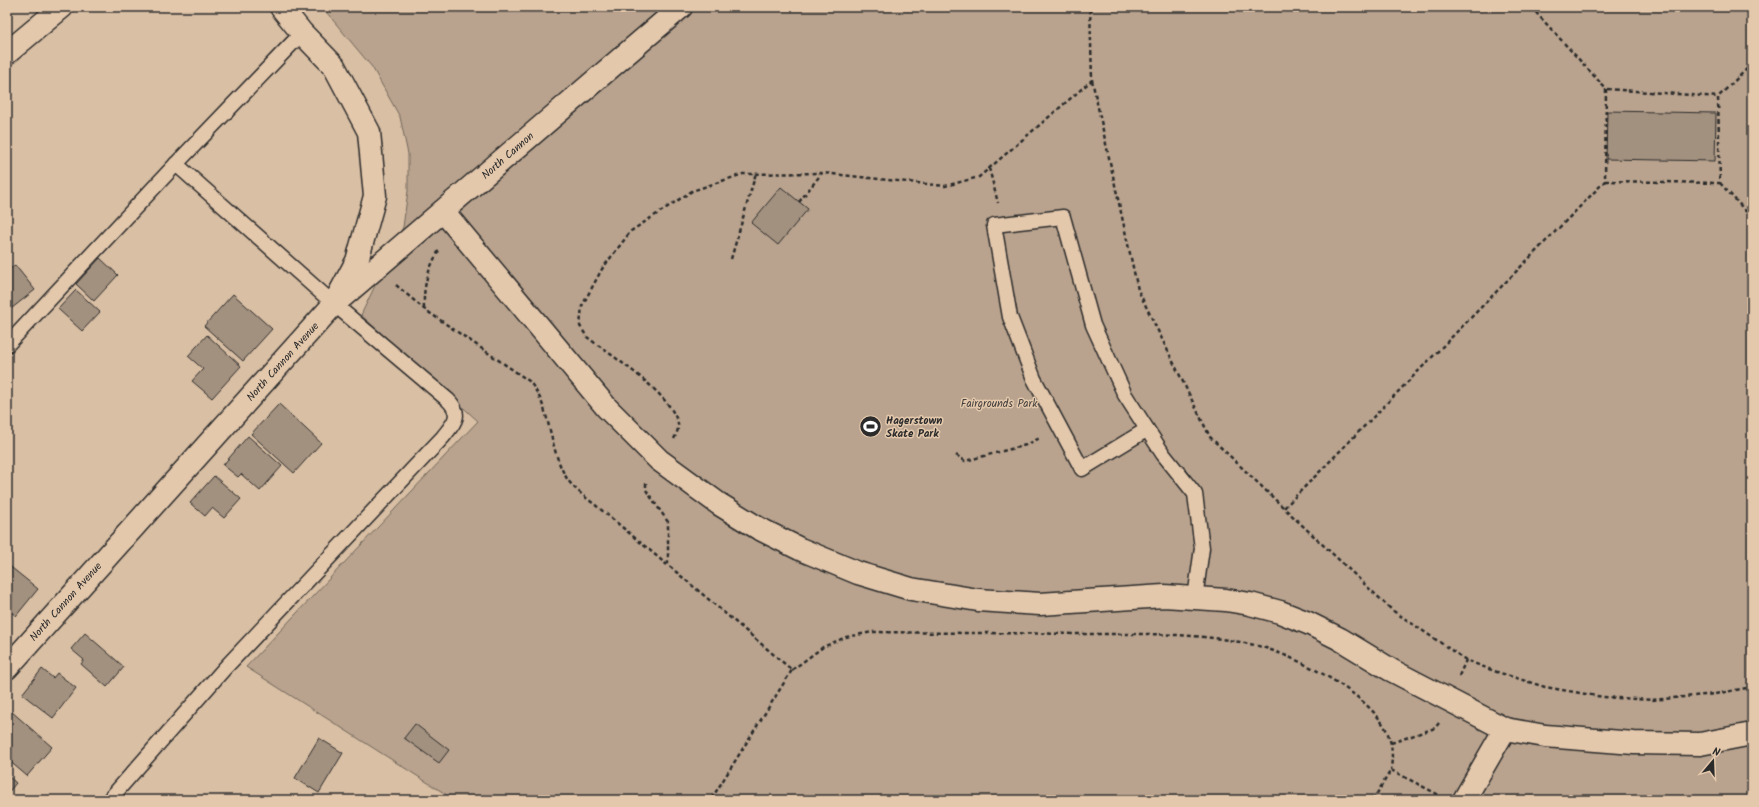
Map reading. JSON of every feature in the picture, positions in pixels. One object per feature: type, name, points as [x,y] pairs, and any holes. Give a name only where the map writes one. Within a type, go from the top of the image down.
[{"type":"street","points":[[7,53],[62,7]]},
{"type":"street","name":"North Cannon Avenue","points":[[7,668],[334,304],[357,261],[375,196],[369,132],[334,66],[302,33],[281,7]]},
{"type":"street","name":"North Cannon","points":[[334,304],[449,218],[681,7]]},
{"type":"street","points":[[449,218],[607,408],[659,460],[719,504],[758,528],[800,549],[858,573],[911,589],[978,600],[1040,604],[1164,596],[1226,600],[1250,604],[1280,612],[1308,623],[1392,670],[1505,729],[1545,736],[1619,742],[1700,744],[1752,734]]},
{"type":"street","points":[[1454,798],[1505,729]]},
{"type":"lane","points":[[7,345],[176,164],[302,33]]},
{"type":"lane","points":[[109,800],[224,669],[443,437],[454,423],[457,415],[455,406],[334,304],[176,164]]},
{"type":"lane","points":[[1146,430],[1082,469],[1034,379],[1010,317],[994,225],[1063,217],[1093,325],[1125,395],[1162,454],[1196,494],[1202,548],[1195,598]]},
{"type":"path","points":[[1090,7],[1092,80],[1138,290],[1210,437],[1392,610],[1466,660],[1494,671],[1546,687],[1603,697],[1652,700],[1715,694],[1752,687]]},
{"type":"path","points":[[1284,508],[1605,181],[1606,89],[1531,7]]},
{"type":"path","points":[[1606,89],[1718,96],[1752,64]]},
{"type":"path","points":[[668,565],[668,522],[646,490],[646,478],[674,441],[679,426],[672,409],[659,393],[587,337],[580,326],[582,306],[602,269],[631,231],[692,191],[743,174],[823,172],[945,186],[979,177],[1092,80]]},
{"type":"path","points":[[1718,96],[1720,184],[1752,218]]},
{"type":"path","points":[[989,168],[1003,224]]},
{"type":"path","points":[[799,202],[823,172]]},
{"type":"path","points":[[732,259],[756,173]]},
{"type":"path","points":[[1605,181],[1720,184]]},
{"type":"path","points":[[424,309],[423,292],[426,278],[436,256],[449,218]]},
{"type":"path","points":[[394,283],[424,309],[529,381],[536,389],[542,401],[558,460],[567,478],[580,492],[792,670]]},
{"type":"path","points":[[956,455],[965,461],[1026,445],[1061,429]]},
{"type":"path","points":[[712,799],[792,670],[823,647],[846,637],[873,632],[1184,634],[1252,644],[1284,656],[1314,670],[1344,687],[1364,702],[1380,718],[1389,736],[1392,752],[1391,770],[1373,800]]},
{"type":"path","points":[[1391,770],[1454,798]]},
{"type":"green space","name":"Fairgrounds Park","points":[[322,7],[1752,7],[1752,800],[455,800],[246,667],[478,421],[361,315],[403,227],[408,191],[408,154],[400,117],[372,67]]},
{"type":"building","points":[[1607,111],[1716,113],[1715,161],[1606,159]]},
{"type":"building","points":[[781,187],[808,209],[778,245],[751,223]]},
{"type":"building","points":[[100,258],[118,275],[94,301],[76,284]]},
{"type":"building","points":[[15,265],[35,290],[7,312],[7,271]]},
{"type":"building","points":[[76,290],[100,312],[82,331],[58,309]]},
{"type":"building","points":[[233,294],[272,329],[243,361],[204,326]]},
{"type":"building","points":[[207,335],[241,366],[212,398],[192,381],[203,369],[188,356]]},
{"type":"building","points":[[279,404],[321,443],[294,473],[251,434]]},
{"type":"building","points":[[248,436],[282,466],[260,491],[241,474],[238,477],[223,465]]},
{"type":"building","points":[[214,476],[241,499],[224,518],[212,508],[205,516],[190,503]]},
{"type":"building","points":[[7,564],[38,589],[16,616],[7,609]]},
{"type":"building","points":[[85,633],[124,667],[107,687],[81,664],[84,660],[71,649]]},
{"type":"building","points":[[42,669],[53,678],[57,673],[76,688],[53,718],[22,694]]},
{"type":"building","points":[[11,711],[52,747],[27,776],[7,759],[7,717]]},
{"type":"building","points":[[415,724],[449,750],[439,763],[404,738]]},
{"type":"building","points":[[319,738],[343,753],[319,793],[295,778]]},
{"type":"building","points":[[7,775],[16,783],[7,794]]},
{"type":"place","name":"Hagerstown Skate Park","points":[[870,427]]}]
